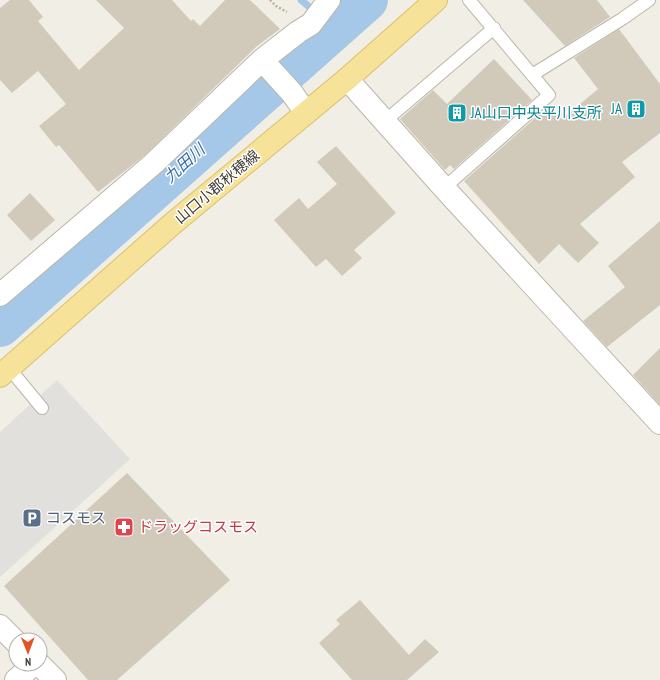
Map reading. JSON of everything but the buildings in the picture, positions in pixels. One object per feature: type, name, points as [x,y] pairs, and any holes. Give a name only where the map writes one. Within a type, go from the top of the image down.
[{"type":"main road","name":"山口小郡秋穂線","points":[[4,372],[171,225],[347,79],[436,0]]},
{"type":"street","points":[[0,295],[153,164],[298,32],[311,24],[327,2]]},
{"type":"street","points":[[264,63],[292,93],[306,113]]},
{"type":"street","points":[[347,79],[444,188],[660,423]]},
{"type":"street","points":[[0,626],[8,634]]},
{"type":"street","points":[[16,680],[25,672]]},
{"type":"street","points":[[47,672],[55,680]]},
{"type":"lane","points":[[444,188],[549,94],[469,0]]},
{"type":"lane","points":[[532,75],[622,20],[649,0]]},
{"type":"lane","points":[[384,121],[494,28]]},
{"type":"lane","points":[[4,372],[42,408]]},
{"type":"shaded area","name":"コスモス","points":[[57,380],[130,459],[0,577],[0,432]]},
{"type":"waterway","points":[[301,0],[335,28]]},
{"type":"waterway","name":"九田川","points":[[0,326],[367,0]]},
{"type":"place","name":"JA","points":[[636,109]]},
{"type":"place","name":"JA山口中央平川支所","points":[[457,113]]},
{"type":"place","name":"コスモス","points":[[32,518]]},
{"type":"place","name":"ドラッグコスモス","points":[[124,527]]}]
